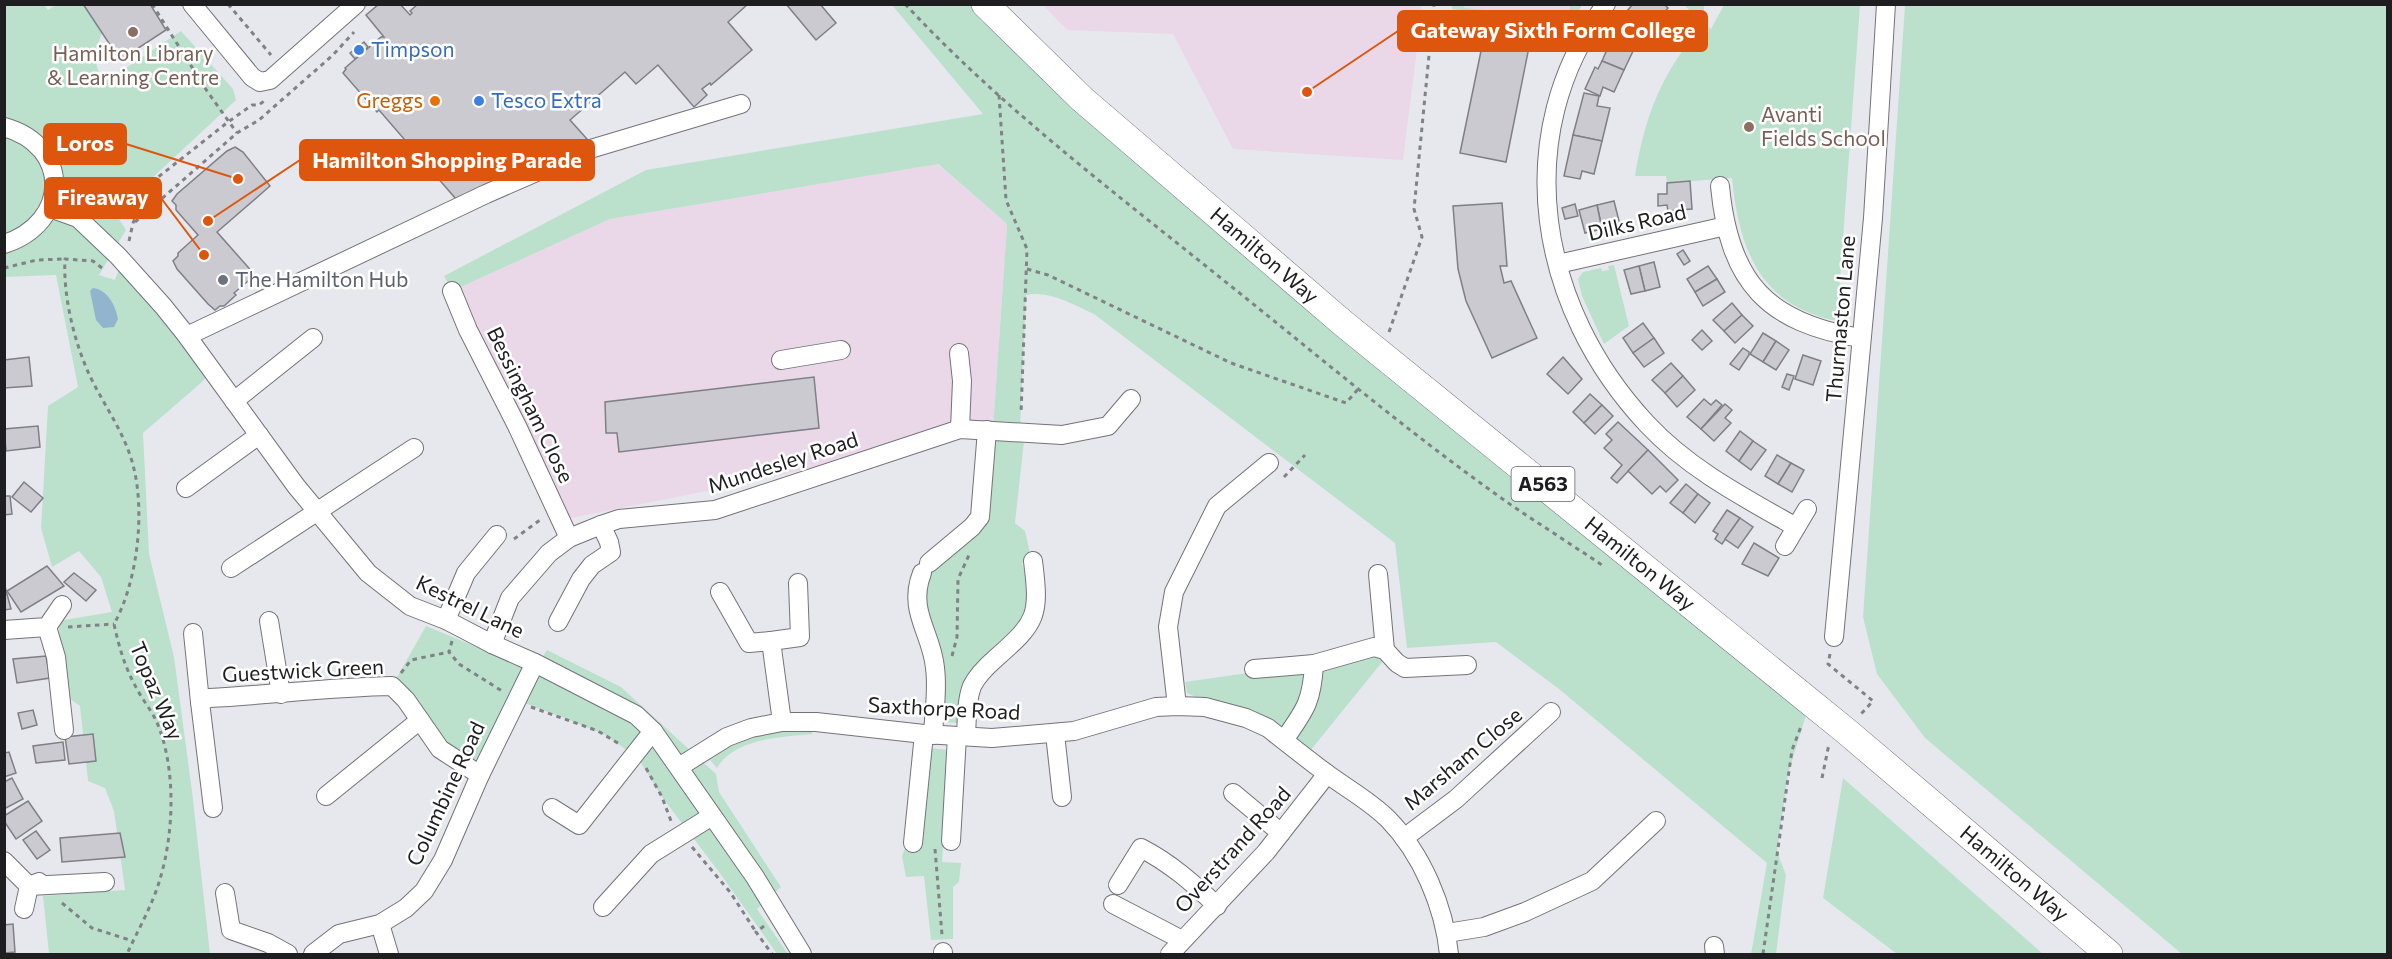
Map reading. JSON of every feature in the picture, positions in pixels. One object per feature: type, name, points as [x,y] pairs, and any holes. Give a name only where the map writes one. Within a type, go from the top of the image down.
[{"type":"highway","name":"Hamilton Way","points":[[985,4],[1082,99],[1344,324],[1446,404],[1839,725],[2109,954]]},
{"type":"street","points":[[192,4],[256,81],[267,82],[356,4]]},
{"type":"street","points":[[1606,4],[1583,39],[1566,75],[1549,136],[1545,172],[1549,224],[1558,264],[1572,308],[1590,347],[1608,376],[1648,425],[1676,452],[1711,478],[1796,527]]},
{"type":"street","name":"Thurmaston Lane","points":[[1834,637],[1873,218],[1886,4]]},
{"type":"street","points":[[188,336],[486,194],[587,150],[741,104]]},
{"type":"street","points":[[4,244],[24,237],[39,225],[50,208],[54,191],[53,173],[47,157],[36,142],[22,132],[5,125]]},
{"type":"street","points":[[1720,186],[1726,226],[1742,270],[1752,284],[1772,304],[1791,318],[1833,333],[1861,338]]},
{"type":"street","name":"Kestrel Lane","points":[[50,208],[78,218],[123,252],[318,513],[368,573],[410,606],[535,663],[636,715],[652,730],[755,877],[802,954]]},
{"type":"street","name":"Dilks Road","points":[[1558,264],[1726,226]]},
{"type":"street","name":"Bessingham Close","points":[[452,291],[468,330],[517,426],[569,538]]},
{"type":"street","points":[[234,401],[313,338]]},
{"type":"street","points":[[781,360],[841,350]]},
{"type":"street","points":[[959,353],[962,381],[960,429]]},
{"type":"street","name":"Mundesley Road","points":[[492,644],[510,598],[549,553],[569,538],[601,525],[619,519],[715,510],[960,429],[1062,435],[1108,426],[1131,399]]},
{"type":"street","points":[[913,843],[936,670],[932,649],[922,627],[917,607],[918,583],[926,568],[980,517],[987,430]]},
{"type":"street","points":[[186,488],[259,435]]},
{"type":"street","points":[[231,568],[414,448]]},
{"type":"street","points":[[1177,706],[1168,627],[1174,592],[1217,506],[1269,463]]},
{"type":"street","points":[[1785,546],[1807,509]]},
{"type":"street","points":[[558,622],[581,579],[592,565],[611,552],[601,525]]},
{"type":"street","points":[[452,624],[466,573],[503,539]]},
{"type":"street","points":[[951,841],[961,736],[968,700],[973,683],[989,664],[1026,632],[1034,616],[1036,590],[1033,561]]},
{"type":"street","points":[[1378,574],[1385,650]]},
{"type":"street","points":[[720,592],[749,643],[771,641],[800,637],[798,583]]},
{"type":"street","points":[[47,627],[62,605]]},
{"type":"street","points":[[269,621],[281,694]]},
{"type":"street","points":[[4,630],[47,627]]},
{"type":"street","points":[[47,627],[56,657],[64,730]]},
{"type":"street","name":"Guestwick Green","points":[[193,633],[213,808]]},
{"type":"street","points":[[771,641],[782,722]]},
{"type":"street","points":[[1254,669],[1314,664],[1374,647],[1385,650],[1405,668],[1467,665]]},
{"type":"street","name":"Columbine Road","points":[[313,954],[339,934],[380,924],[405,908],[424,891],[443,860],[480,776],[535,663]]},
{"type":"street","points":[[1284,740],[1304,712],[1312,692],[1314,664]]},
{"type":"street","name":"Guestwick Green","points":[[200,702],[209,698],[347,687],[392,686],[406,700],[440,749],[480,776]]},
{"type":"street","name":"Saxthorpe Road","points":[[679,767],[727,737],[751,728],[782,722],[816,722],[928,734],[992,738],[1074,731],[1156,707],[1205,707],[1246,718],[1268,728],[1387,818],[1404,838],[1425,873],[1447,933],[1449,954]]},
{"type":"street","name":"Marsham Close","points":[[1404,838],[1456,799],[1551,712]]},
{"type":"street","points":[[326,796],[420,720]]},
{"type":"street","points":[[552,808],[579,825],[652,730]]},
{"type":"street","points":[[1055,734],[1062,797]]},
{"type":"street","name":"Overstrand Road","points":[[1170,954],[1217,906],[1281,833],[1327,774]]},
{"type":"street","points":[[1233,793],[1281,833]]},
{"type":"street","points":[[603,907],[651,854],[712,816]]},
{"type":"street","points":[[1447,933],[1484,927],[1525,912],[1592,881],[1656,822]]},
{"type":"street","points":[[1118,885],[1141,848],[1161,858],[1217,906]]},
{"type":"street","points":[[4,861],[37,882],[105,882]]},
{"type":"street","points":[[24,909],[37,882]]},
{"type":"street","points":[[225,893],[231,930],[268,943],[288,954]]},
{"type":"street","points":[[1113,904],[1182,940]]},
{"type":"street","points":[[380,924],[389,954]]},
{"type":"path","points":[[152,4],[237,133]]},
{"type":"path","points":[[228,4],[297,86]]},
{"type":"path","points":[[905,4],[945,47],[1027,121],[1109,188],[1359,388],[1513,506],[1610,570]]},
{"type":"path","points":[[1398,309],[1422,237],[1414,209],[1434,4]]},
{"type":"path","points":[[133,223],[237,133],[259,120],[333,55],[361,24]]},
{"type":"path","points":[[999,94],[1006,200],[1027,249],[1021,417]]},
{"type":"path","points":[[4,268],[37,260],[65,259],[93,261],[105,270],[123,252],[146,192],[157,178],[228,122],[248,110]]},
{"type":"path","name":"Topaz Way","points":[[65,259],[64,274],[74,329],[89,374],[118,426],[134,469],[138,513],[136,553],[125,605],[114,624],[121,654],[136,688],[158,723],[168,761],[171,834],[160,880],[127,954]]},
{"type":"path","points":[[1026,269],[1048,275],[1241,367],[1346,403],[1359,388]]},
{"type":"path","points":[[1284,477],[1305,455]]},
{"type":"path","points":[[503,539],[521,533],[556,510]]},
{"type":"path","points":[[47,627],[114,624]]},
{"type":"path","points":[[452,624],[449,652],[459,664],[516,700],[598,731],[634,754],[652,776],[671,820],[730,892],[772,954]]},
{"type":"path","points":[[1822,778],[1839,725],[1873,700],[1828,664],[1834,637]]},
{"type":"path","points":[[392,686],[411,660],[449,652]]},
{"type":"path","points":[[1763,954],[1792,750],[1810,702]]},
{"type":"path","points":[[37,882],[92,928],[133,941]]},
{"type":"path","points":[[756,932],[778,916]]},
{"type":"shaded area","points":[[1452,4],[1582,5],[1563,36],[1516,17],[1452,9]]},
{"type":"shaded area","points":[[1043,5],[1421,5],[1403,160],[1233,149],[1173,34],[1067,30]]},
{"type":"shaded area","points":[[937,164],[1007,226],[993,428],[717,489],[561,520],[452,291],[610,219]]},
{"type":"green space","points":[[4,5],[44,5],[48,10],[56,5],[83,5],[102,33],[96,59],[104,83],[181,31],[233,89],[236,100],[150,180],[138,195],[109,196],[114,211],[126,230],[99,275],[115,280],[122,261],[212,370],[202,382],[143,433],[149,554],[174,657],[210,954],[49,954],[43,896],[125,890],[114,811],[105,788],[88,781],[80,706],[67,697],[58,621],[112,612],[101,577],[79,551],[52,567],[41,528],[48,406],[78,387],[56,275],[5,277]]},
{"type":"green space","points":[[892,5],[989,5],[1124,136],[1810,702],[1788,774],[1777,852],[1786,875],[1776,954],[1751,954],[1767,863],[1559,689],[1496,642],[1407,648],[1395,543],[1094,314],[1052,296],[1026,295],[1020,428],[993,428],[1007,226],[938,164],[610,219],[452,291],[444,276],[646,170],[983,114]]},
{"type":"green space","points":[[1452,5],[1560,17],[1561,14],[1569,15],[1570,5],[1582,5],[1563,36],[1516,17],[1452,9]]},
{"type":"green space","points":[[1684,5],[1704,5],[1704,24]]},
{"type":"green space","name":"Avanti Fields School","points":[[1724,5],[1860,5],[1837,321],[1811,313],[1789,302],[1772,288],[1758,270],[1741,228],[1732,178],[1667,183],[1666,176],[1635,176],[1650,113],[1666,77],[1704,24],[1711,29]]},
{"type":"green space","points":[[1905,5],[2387,5],[2387,954],[2182,954],[1925,738],[1877,674],[1863,617]]},
{"type":"green space","points":[[1614,265],[1629,326],[1604,344],[1582,296],[1578,279],[1583,272],[1601,268],[1602,271],[1609,270],[1608,266]]},
{"type":"green space","points":[[1025,432],[1015,523],[1025,531],[1030,553],[1022,563],[1027,578],[1027,603],[1018,627],[1003,646],[961,723],[931,722],[937,638],[929,615],[924,579],[982,529],[992,435]]},
{"type":"green space","points":[[426,626],[525,667],[476,773],[392,686]]},
{"type":"green space","points":[[547,650],[621,687],[716,774],[719,792],[781,887],[757,909],[788,954],[777,954],[662,797],[638,758],[605,735],[516,700]]},
{"type":"green space","points":[[1372,655],[1383,661],[1310,751],[1187,693],[1185,682]]},
{"type":"green space","points":[[809,729],[813,734],[774,738],[735,750],[717,768],[710,760],[745,739],[780,731]]},
{"type":"green space","points":[[928,748],[950,750],[942,862],[961,863],[959,882],[953,887],[953,939],[931,940],[924,876],[906,877],[902,856],[905,848],[917,849]]},
{"type":"green space","points":[[1843,778],[2043,954],[1897,954],[1823,898]]},
{"type":"water","points":[[93,288],[107,295],[113,304],[118,319],[114,327],[103,328],[96,320],[90,291]]},
{"type":"building","name":"Hamilton Library & Learning Centre","points":[[83,4],[150,4],[166,30],[120,60]]},
{"type":"building","name":"Tesco Extra","points":[[379,4],[400,4],[410,15],[412,13],[410,11],[418,4],[748,4],[728,22],[752,50],[711,85],[710,83],[702,89],[707,95],[694,107],[658,65],[636,84],[625,72],[570,120],[587,139],[456,199],[379,110],[377,112],[343,73],[345,68],[381,37],[384,37],[366,15]]},
{"type":"building","points":[[786,4],[820,4],[836,23],[816,40]]},
{"type":"building","points":[[1633,4],[1664,4],[1668,8],[1643,36],[1634,28],[1628,35],[1615,25]]},
{"type":"building","points":[[1487,22],[1532,32],[1506,162],[1460,153]]},
{"type":"building","points":[[1612,29],[1627,36],[1623,44],[1634,49],[1624,70],[1602,61],[1606,52],[1602,50]]},
{"type":"building","name":"Timpson","points":[[364,42],[368,47],[355,59],[350,53]]},
{"type":"building","points":[[1602,61],[1624,70],[1614,92],[1603,87],[1600,96],[1585,89],[1595,67],[1598,69]]},
{"type":"building","points":[[1584,93],[1599,96],[1597,106],[1610,108],[1602,141],[1573,135]]},
{"type":"building","points":[[1573,135],[1602,141],[1594,174],[1582,171],[1580,179],[1564,176]]},
{"type":"building","points":[[235,147],[243,152],[270,186],[217,232],[255,275],[234,293],[236,295],[224,306],[215,310],[177,269],[173,261],[178,253],[198,235],[176,210],[176,205],[172,201],[177,194],[227,151]]},
{"type":"building","points":[[1690,181],[1692,209],[1668,211],[1667,205],[1658,206],[1658,194],[1667,194],[1667,183]]},
{"type":"building","points":[[1614,201],[1620,225],[1602,229],[1597,205]]},
{"type":"building","points":[[1502,203],[1507,266],[1500,266],[1504,283],[1511,281],[1537,338],[1492,358],[1466,301],[1458,269],[1453,206]]},
{"type":"building","points":[[1575,204],[1578,216],[1565,219],[1562,208]]},
{"type":"building","points":[[1597,205],[1602,229],[1585,233],[1579,210]]},
{"type":"building","points":[[1683,250],[1690,261],[1684,265],[1677,254]]},
{"type":"building","points":[[1654,262],[1660,287],[1645,291],[1639,266]]},
{"type":"building","points":[[1639,266],[1645,291],[1631,294],[1624,270]]},
{"type":"building","points":[[1708,266],[1717,279],[1695,292],[1687,279]]},
{"type":"building","points":[[1717,279],[1725,292],[1703,306],[1695,292]]},
{"type":"building","points":[[1732,303],[1742,315],[1724,331],[1713,320]]},
{"type":"building","points":[[1742,315],[1753,326],[1735,343],[1724,331]]},
{"type":"building","points":[[1643,323],[1654,338],[1633,353],[1623,338]]},
{"type":"building","points":[[1702,330],[1712,341],[1702,350],[1692,340]]},
{"type":"building","points":[[1763,333],[1776,341],[1763,362],[1750,354]]},
{"type":"building","points":[[1654,338],[1664,353],[1644,367],[1633,353]]},
{"type":"building","points":[[1776,341],[1789,350],[1776,370],[1763,362]]},
{"type":"building","points":[[1743,348],[1749,352],[1749,355],[1739,370],[1730,364]]},
{"type":"building","points":[[1803,355],[1821,361],[1813,385],[1795,379]]},
{"type":"building","points":[[29,357],[32,386],[4,388],[4,360]]},
{"type":"building","points":[[1563,357],[1582,379],[1568,394],[1547,374]]},
{"type":"building","points":[[1671,363],[1683,376],[1665,393],[1652,380]]},
{"type":"building","points":[[1787,374],[1794,376],[1789,390],[1782,387]]},
{"type":"building","points":[[1683,376],[1695,390],[1677,407],[1665,393]]},
{"type":"building","points":[[814,377],[819,428],[619,452],[617,433],[606,433],[605,402]]},
{"type":"building","points":[[1590,394],[1602,405],[1584,423],[1573,412]]},
{"type":"building","points":[[1704,399],[1711,405],[1716,400],[1722,405],[1701,429],[1687,417]]},
{"type":"building","points":[[1725,404],[1732,410],[1725,418],[1731,423],[1714,441],[1701,429]]},
{"type":"building","points":[[1602,405],[1613,416],[1595,434],[1584,423]]},
{"type":"building","points":[[1618,422],[1648,450],[1617,483],[1611,478],[1622,465],[1604,448],[1612,440],[1606,434]]},
{"type":"building","points":[[38,426],[40,447],[6,451],[4,429]]},
{"type":"building","points":[[1740,431],[1753,441],[1739,461],[1726,451]]},
{"type":"building","points":[[1753,441],[1766,450],[1751,470],[1739,461]]},
{"type":"building","points":[[1648,450],[1678,480],[1666,492],[1660,486],[1652,494],[1628,471]]},
{"type":"building","points":[[1777,455],[1791,463],[1778,484],[1765,476]]},
{"type":"building","points":[[1791,463],[1804,470],[1792,492],[1778,484]]},
{"type":"building","points":[[24,482],[43,498],[31,512],[12,497]]},
{"type":"building","points":[[1686,484],[1698,494],[1683,513],[1670,503]]},
{"type":"building","points":[[1698,494],[1710,503],[1695,523],[1683,513]]},
{"type":"building","points":[[4,496],[10,496],[12,514],[4,515]]},
{"type":"building","points":[[1727,510],[1740,518],[1722,544],[1715,539],[1718,534],[1713,531]]},
{"type":"building","points":[[1740,518],[1753,527],[1738,548],[1725,539]]},
{"type":"building","points":[[1754,543],[1779,558],[1768,576],[1742,564]]},
{"type":"building","points":[[47,566],[64,586],[21,612],[7,591]]},
{"type":"building","points":[[74,573],[96,590],[86,601],[64,582]]},
{"type":"building","points":[[4,583],[11,609],[4,610]]},
{"type":"building","points":[[46,656],[50,678],[17,683],[13,659]]},
{"type":"building","points":[[33,710],[37,725],[22,729],[18,713]]},
{"type":"building","points":[[93,734],[96,761],[69,764],[65,737]]},
{"type":"building","points":[[63,742],[65,760],[36,763],[33,746]]},
{"type":"building","points":[[9,752],[16,773],[4,777],[4,753]]},
{"type":"building","points":[[12,778],[23,799],[4,809],[4,782]]},
{"type":"building","points":[[28,801],[42,821],[16,839],[4,821],[4,816]]},
{"type":"building","points":[[36,831],[50,850],[37,859],[23,840]]},
{"type":"building","points":[[120,833],[125,857],[62,862],[60,838]]},
{"type":"building","points":[[13,924],[15,952],[4,953],[4,925]]},
{"type":"place","name":"Hamilton Library & Learning Centre","points":[[133,32]]},
{"type":"place","name":"Timpson","points":[[359,50]]},
{"type":"place","name":"Gateway Sixth Form College","points":[[1307,92]]},
{"type":"place","name":"Greggs","points":[[435,101]]},
{"type":"place","name":"Tesco Extra","points":[[479,101]]},
{"type":"place","name":"Avanti Fields School","points":[[1749,127]]},
{"type":"place","name":"Loros","points":[[238,179]]},
{"type":"place","name":"Hamilton Shopping Parade","points":[[208,221]]},
{"type":"place","name":"Fireaway","points":[[204,255]]},
{"type":"place","name":"The Hamilton Hub","points":[[223,280]]}]
